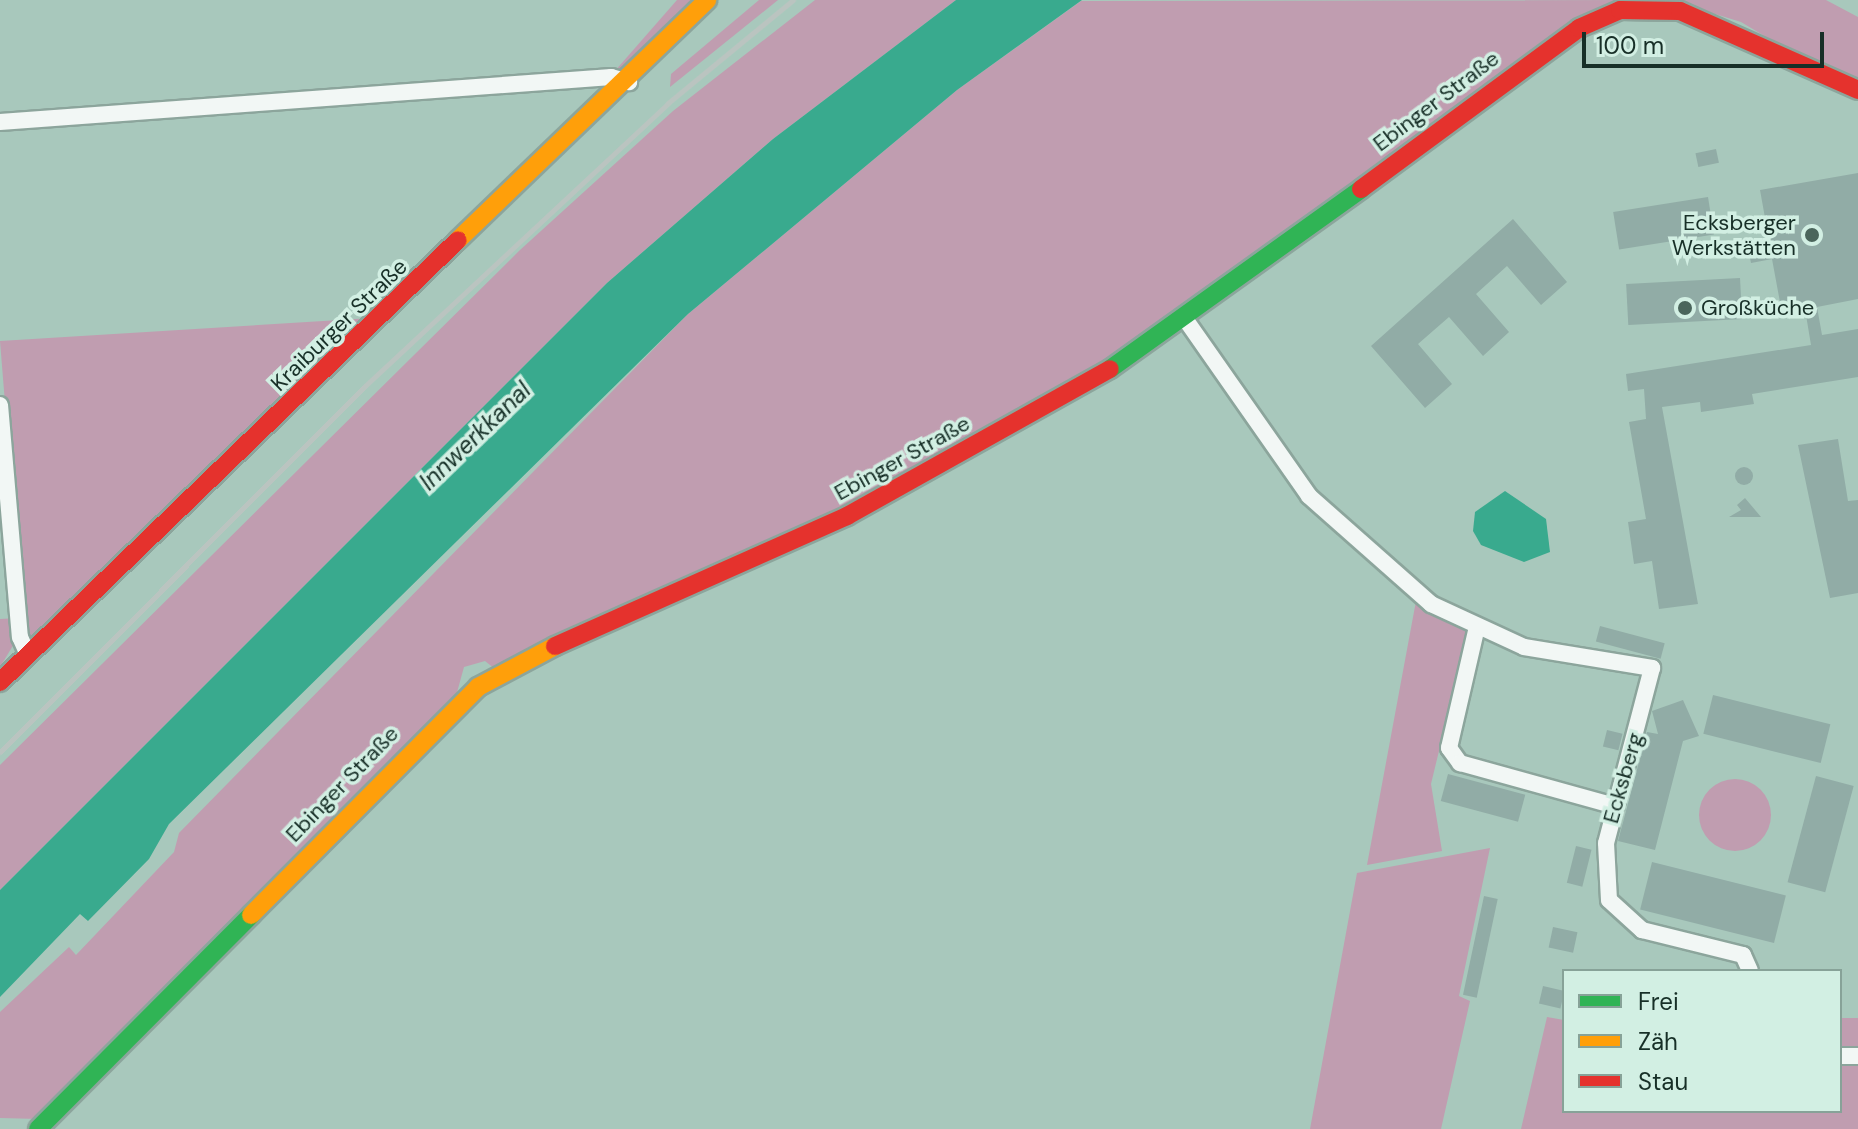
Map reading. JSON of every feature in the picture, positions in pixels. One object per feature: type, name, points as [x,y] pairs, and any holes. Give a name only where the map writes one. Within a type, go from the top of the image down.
[{"type":"street","name":"Kraiburger Straße","points":[[0,682],[629,82],[707,0]]},
{"type":"street","name":"Ebinger Straße","points":[[38,1129],[478,687],[586,628],[847,516],[1188,323],[1553,44],[1620,10],[1656,7],[1704,17],[1858,90]]},
{"type":"street","points":[[0,122],[611,77],[629,82]]},
{"type":"street","points":[[1188,323],[1309,496],[1385,567],[1476,631],[1449,748],[1460,763],[1615,806]]},
{"type":"street","points":[[0,405],[20,637],[28,655]]},
{"type":"street","name":"Ecksberg","points":[[1476,631],[1567,658],[1652,668],[1615,806],[1604,867],[1617,912],[1642,930],[1743,955],[1749,969]]},
{"type":"shaded area","points":[[677,0],[693,0],[624,70],[614,72]]},
{"type":"shaded area","points":[[759,0],[778,0],[670,87],[671,74]]},
{"type":"shaded area","points":[[815,0],[956,0],[773,139],[607,283],[0,890],[0,765],[520,250],[673,111]]},
{"type":"shaded area","points":[[1636,0],[1192,314],[845,509],[495,669],[485,661],[464,667],[456,696],[39,1119],[0,1118],[0,1012],[69,947],[76,955],[174,852],[179,833],[688,314],[957,90],[1081,1]]},
{"type":"shaded area","points":[[1670,0],[1826,0],[1858,17],[1858,79],[1798,56],[1741,22]]},
{"type":"shaded area","points":[[372,318],[30,640],[24,639],[0,341]]},
{"type":"shaded area","points":[[1416,601],[1468,631],[1431,784],[1442,851],[1367,865]]},
{"type":"shaded area","points":[[18,618],[20,634],[0,667],[0,619]]},
{"type":"shaded area","points":[[1735,779],[1755,785],[1765,795],[1771,815],[1765,835],[1755,845],[1735,851],[1715,845],[1705,835],[1699,815],[1705,795],[1715,785]]},
{"type":"shaded area","points":[[1490,848],[1459,996],[1470,1001],[1441,1129],[1310,1129],[1357,873]]},
{"type":"shaded area","points":[[1547,1017],[1562,1020],[1562,1113],[1842,1113],[1842,1060],[1858,1061],[1858,1129],[1521,1129]]},
{"type":"shaded area","points":[[1842,1018],[1858,1018],[1858,1052],[1842,1052]]},
{"type":"water","name":"Innwerkkanal","points":[[956,0],[1082,0],[957,90],[688,314],[169,824],[149,859],[88,921],[80,914],[0,997],[0,890],[607,283],[773,139]]},
{"type":"water","points":[[1505,491],[1546,519],[1550,552],[1524,562],[1481,545],[1473,531],[1475,512]]},
{"type":"building","points":[[1716,149],[1719,163],[1698,167],[1695,153]]},
{"type":"building","points":[[1858,173],[1858,299],[1817,307],[1822,335],[1858,329],[1858,377],[1752,394],[1754,404],[1701,412],[1700,402],[1662,407],[1698,604],[1659,609],[1652,561],[1634,564],[1628,522],[1646,519],[1629,422],[1646,419],[1644,389],[1628,391],[1626,374],[1811,345],[1805,309],[1782,313],[1772,259],[1751,263],[1747,243],[1769,240],[1760,190]]},
{"type":"building","points":[[1708,197],[1714,235],[1619,250],[1613,212]]},
{"type":"building","points":[[1513,219],[1567,282],[1541,305],[1507,266],[1476,294],[1509,332],[1483,356],[1449,317],[1418,344],[1452,384],[1425,408],[1371,346]]},
{"type":"building","name":"Großküche","points":[[1740,278],[1742,319],[1628,325],[1626,284]]},
{"type":"building","points":[[1838,439],[1848,501],[1858,500],[1858,593],[1830,598],[1798,445]]},
{"type":"building","points":[[1740,467],[1748,467],[1753,476],[1751,483],[1740,485],[1735,480],[1735,472]]},
{"type":"building","points":[[1745,498],[1761,517],[1729,517],[1741,510],[1737,505]]},
{"type":"building","points":[[1600,626],[1665,643],[1661,659],[1596,641]]},
{"type":"building","points":[[1713,695],[1830,724],[1821,763],[1703,734]]},
{"type":"building","points":[[1683,700],[1699,736],[1683,741],[1655,850],[1618,841],[1647,732],[1658,734],[1652,711]]},
{"type":"building","points":[[1607,730],[1623,734],[1618,750],[1603,746]]},
{"type":"building","points":[[1448,774],[1525,795],[1518,822],[1441,801]]},
{"type":"building","points":[[1816,776],[1854,786],[1825,892],[1788,882]]},
{"type":"building","points":[[1576,846],[1592,850],[1582,887],[1567,883]]},
{"type":"building","points":[[1652,862],[1786,895],[1774,943],[1640,910]]},
{"type":"building","points":[[1484,896],[1498,899],[1477,998],[1463,995]]},
{"type":"building","points":[[1553,927],[1577,932],[1573,953],[1549,948]]},
{"type":"building","points":[[1543,986],[1562,990],[1560,1008],[1539,1004]]},
{"type":"railway","points":[[0,752],[365,386],[668,103],[793,0]]},
{"type":"traffic: fast","points":[[1110,369],[1361,189]]},
{"type":"traffic: fast","points":[[38,1129],[251,915]]},
{"type":"traffic: slow","points":[[458,240],[707,0]]},
{"type":"traffic: slow","points":[[251,915],[478,687],[555,646]]},
{"type":"traffic: jam","points":[[1361,189],[1579,28],[1620,10],[1680,11],[1858,90]]},
{"type":"traffic: jam","points":[[0,682],[458,240]]},
{"type":"traffic: jam","points":[[555,646],[847,516],[1110,369]]},
{"type":"place","name":"Ecksberger Werkstätten","points":[[1812,235]]},
{"type":"place","name":"Großküche","points":[[1685,308]]}]
